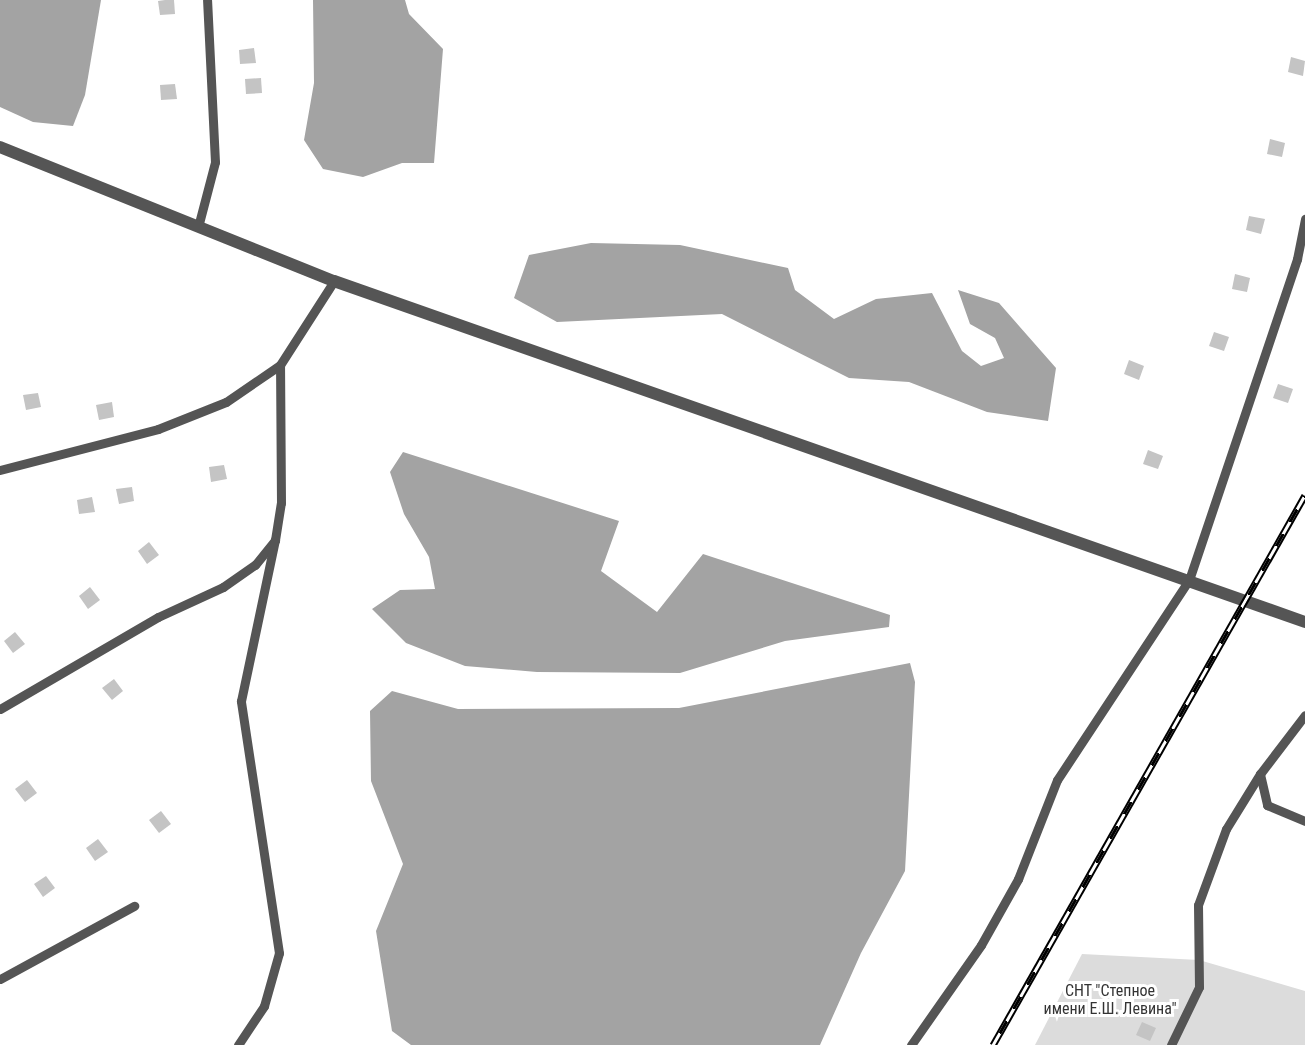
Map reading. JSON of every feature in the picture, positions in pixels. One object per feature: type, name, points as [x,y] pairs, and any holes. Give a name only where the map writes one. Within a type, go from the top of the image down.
[{"type":"street","points":[[0,147],[334,281],[1305,622]]},
{"type":"lane","points":[[198,227],[215,162],[207,0]]},
{"type":"lane","points":[[911,1045],[981,945],[1018,879],[1057,780],[1189,580],[1297,258],[1305,219]]},
{"type":"lane","points":[[0,470],[158,429],[226,402],[280,365],[334,281]]},
{"type":"lane","points":[[238,1045],[264,1006],[279,953],[241,701],[281,503],[277,406],[280,365]]},
{"type":"lane","points":[[0,709],[158,617],[223,587],[255,565],[275,540]]},
{"type":"lane","points":[[1171,1045],[1199,987],[1198,905],[1226,829],[1260,774],[1305,715]]},
{"type":"lane","points":[[1260,774],[1267,806],[1305,821]]},
{"type":"lane","points":[[0,979],[134,906]]},
{"type":"green space","name":"СНТ \"Степное имени Е.Ш. Левина\"","points":[[1082,954],[1199,960],[1305,991],[1305,1045],[1035,1045]]},
{"type":"shaded area","points":[[0,0],[101,0],[85,95],[73,126],[33,122],[0,107]]},
{"type":"shaded area","points":[[313,0],[405,0],[409,14],[443,49],[434,163],[402,163],[363,177],[323,169],[304,140],[314,83]]},
{"type":"shaded area","points":[[591,243],[680,245],[788,268],[795,290],[834,319],[876,299],[932,293],[962,351],[981,366],[1004,358],[995,338],[970,324],[958,290],[999,303],[1056,368],[1048,421],[987,412],[909,382],[849,378],[722,314],[557,322],[514,298],[529,255]]},
{"type":"shaded area","points":[[403,452],[619,521],[601,571],[657,612],[703,554],[890,615],[889,627],[785,641],[680,673],[537,672],[465,666],[406,643],[372,609],[400,590],[435,589],[429,557],[404,514],[390,472]]},
{"type":"shaded area","points":[[910,663],[915,682],[905,871],[861,953],[820,1045],[411,1045],[392,1031],[376,931],[403,864],[371,781],[370,711],[392,691],[458,709],[679,708]]},
{"type":"building","points":[[174,0],[175,14],[160,15],[158,1]]},
{"type":"building","points":[[254,48],[256,63],[240,64],[239,50]]},
{"type":"building","points":[[1291,57],[1305,61],[1303,76],[1288,72]]},
{"type":"building","points":[[261,78],[262,93],[246,94],[245,79]]},
{"type":"building","points":[[175,84],[177,99],[161,100],[160,85]]},
{"type":"building","points":[[1270,139],[1285,143],[1282,157],[1267,154]]},
{"type":"building","points":[[1249,216],[1265,219],[1261,234],[1246,230]]},
{"type":"building","points":[[1235,274],[1250,278],[1247,292],[1232,289]]},
{"type":"building","points":[[1214,332],[1229,337],[1224,351],[1209,346]]},
{"type":"building","points":[[1129,360],[1144,366],[1139,380],[1124,374]]},
{"type":"building","points":[[1278,384],[1293,389],[1288,403],[1273,398]]},
{"type":"building","points":[[38,393],[41,407],[26,410],[23,395]]},
{"type":"building","points":[[112,402],[114,417],[99,420],[96,405]]},
{"type":"building","points":[[1148,450],[1163,456],[1158,469],[1143,464]]},
{"type":"building","points":[[224,465],[227,479],[211,482],[209,467]]},
{"type":"building","points":[[132,487],[134,501],[119,504],[116,489]]},
{"type":"building","points":[[92,497],[95,512],[79,514],[77,500]]},
{"type":"building","points":[[149,542],[159,555],[147,564],[138,551]]},
{"type":"building","points":[[90,587],[100,600],[88,609],[79,596]]},
{"type":"building","points":[[15,632],[25,644],[13,653],[4,641]]},
{"type":"building","points":[[114,679],[123,691],[112,700],[102,688]]},
{"type":"building","points":[[27,780],[37,793],[25,802],[15,789]]},
{"type":"building","points":[[161,811],[171,824],[159,833],[149,820]]},
{"type":"building","points":[[98,839],[108,852],[95,861],[86,848]]},
{"type":"building","points":[[46,876],[55,888],[43,897],[34,884]]},
{"type":"building","points":[[1142,1022],[1156,1028],[1150,1041],[1136,1035]]},
{"type":"railway","points":[[993,1045],[1305,495]]}]
